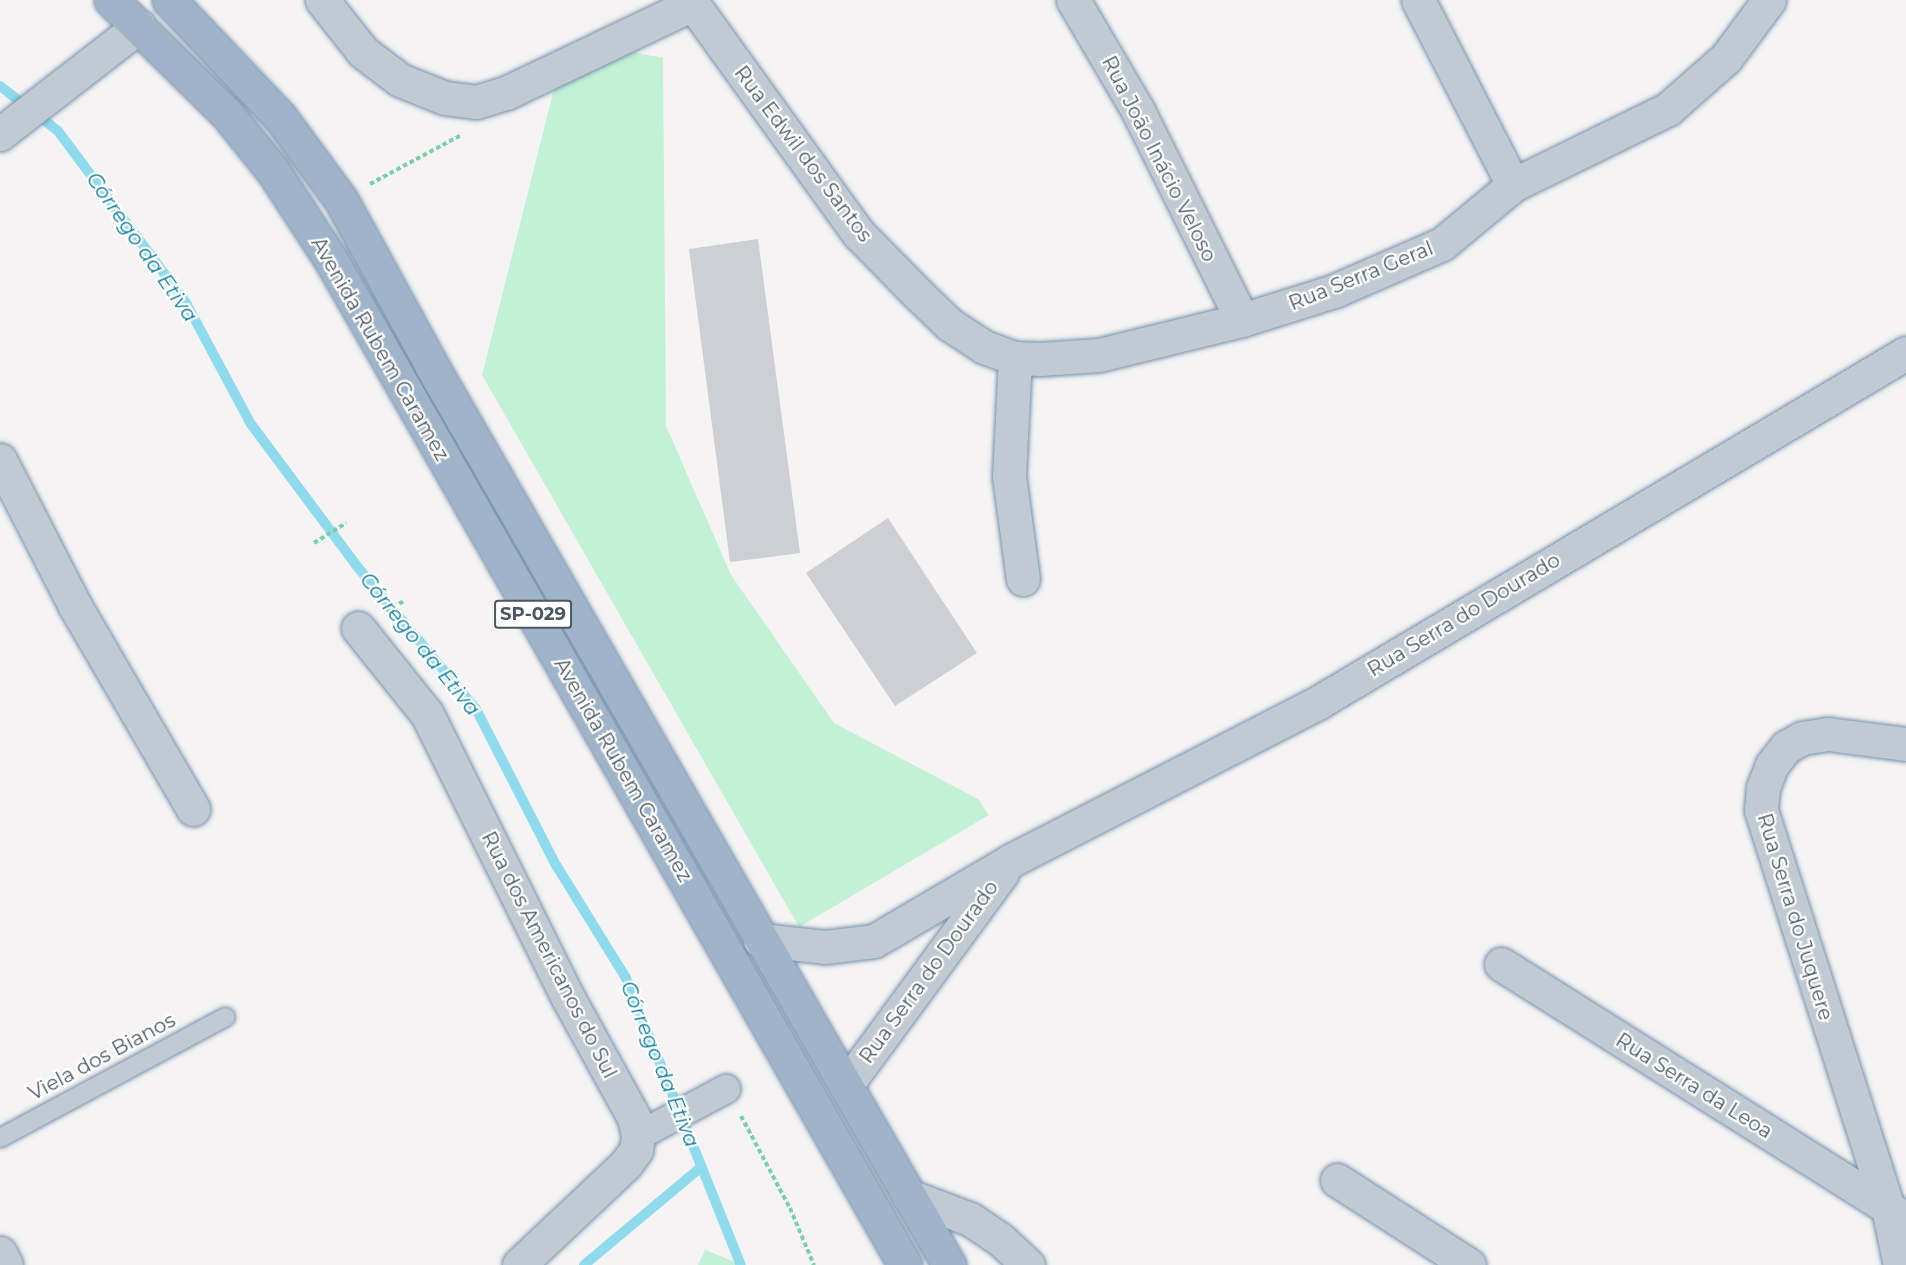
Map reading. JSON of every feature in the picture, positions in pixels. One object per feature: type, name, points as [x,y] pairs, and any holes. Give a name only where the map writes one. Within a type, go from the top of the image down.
[{"type":"highway","name":"Avenida Rubem Caramez","points":[[111,0],[227,114],[273,171],[331,260],[905,1265]]},
{"type":"highway","name":"Avenida Rubem Caramez","points":[[169,0],[280,117],[341,200],[760,940],[847,1084],[949,1265]]},
{"type":"street","points":[[322,0],[363,52],[400,80],[445,98],[476,102],[506,93],[692,2]]},
{"type":"street","name":"Rua João Inácio Veloso","points":[[1073,0],[1138,111],[1242,320]]},
{"type":"street","points":[[1418,0],[1513,185]]},
{"type":"street","name":"Rua Serra Geral","points":[[1015,358],[1099,355],[1242,320],[1334,291],[1442,244],[1513,185],[1668,109],[1726,58],[1769,0]]},
{"type":"street","name":"Rua Edwil dos Santos","points":[[692,2],[860,234],[949,324],[984,347],[1015,358]]},
{"type":"street","points":[[5,131],[139,26]]},
{"type":"street","name":"Rua Serra do Dourado","points":[[760,940],[853,947],[901,927],[1012,860],[1319,702],[1906,353]]},
{"type":"street","points":[[1015,358],[1009,476],[1023,579]]},
{"type":"street","points":[[0,460],[75,606],[193,809]]},
{"type":"street","name":"Rua dos Americanos do Sul","points":[[358,628],[427,714],[567,996],[634,1118],[648,1131]]},
{"type":"street","name":"Rua Serra do Juquere","points":[[1900,1265],[1897,1214],[1761,810],[1762,788],[1772,765],[1786,747],[1802,738],[1828,734],[1906,744]]},
{"type":"street","name":"Rua Serra do Dourado","points":[[847,1084],[1012,860]]},
{"type":"street","points":[[901,927],[935,965]]},
{"type":"street","name":"Rua Serra da Leoa","points":[[1501,964],[1897,1214]]},
{"type":"street","points":[[519,1265],[626,1164],[648,1131],[716,1094]]},
{"type":"street","points":[[1337,1180],[1469,1265]]},
{"type":"street","points":[[909,1196],[970,1219],[1028,1265]]},
{"type":"street","points":[[0,1253],[6,1265]]},
{"type":"lane","name":"Viela dos Bianos","points":[[0,1138],[226,1017]]},
{"type":"path","points":[[341,200],[471,129]]},
{"type":"path","points":[[314,543],[346,523]]},
{"type":"path","points":[[716,1094],[790,1208],[814,1265]]},
{"type":"green space","points":[[618,49],[663,58],[666,426],[731,575],[834,723],[978,799],[989,815],[799,927],[482,375],[554,89]]},
{"type":"green space","points":[[705,1250],[743,1265],[698,1265]]},
{"type":"building","points":[[758,239],[800,553],[730,562],[689,249]]},
{"type":"building","points":[[888,518],[977,653],[895,706],[806,573]]},
{"type":"waterway","name":"Córrego da Etiva","points":[[0,86],[58,131],[186,303],[251,424],[356,565],[476,709],[556,865],[626,978],[741,1265]]},
{"type":"waterway","points":[[584,1265],[701,1167]]}]
